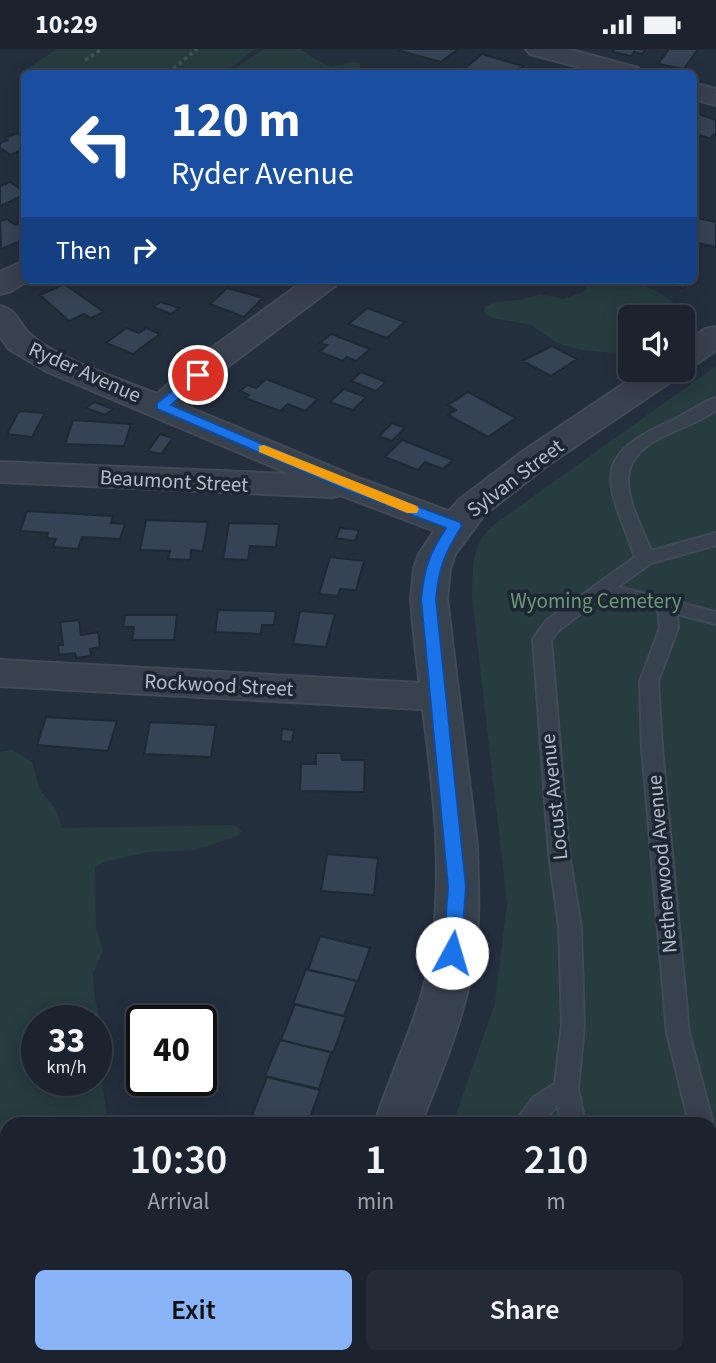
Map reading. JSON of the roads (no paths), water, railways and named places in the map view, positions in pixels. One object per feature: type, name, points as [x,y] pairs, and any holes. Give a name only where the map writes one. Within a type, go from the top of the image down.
[{"type":"street","points":[[539,49],[618,70]]},
{"type":"street","points":[[697,92],[716,97]]},
{"type":"street","points":[[0,285],[21,272]]},
{"type":"street","points":[[162,406],[216,360],[319,284]]},
{"type":"street","name":"Ryder Avenue","points":[[0,315],[12,334],[29,349],[74,371],[349,486],[455,526]]},
{"type":"street","points":[[695,350],[716,336]]},
{"type":"street","name":"Sylvan Street","points":[[400,1117],[442,1005],[456,930],[456,874],[430,618],[430,583],[437,554],[455,526],[494,488],[649,382]]},
{"type":"street","name":"Beaumont Street","points":[[0,472],[310,487],[349,486]]},
{"type":"street","name":"Rockwood Street","points":[[0,673],[439,697]]},
{"type":"lane","points":[[645,559],[619,489],[619,468],[627,451],[646,438],[694,417],[716,403]]},
{"type":"lane","name":"Locust Avenue","points":[[566,1089],[573,1025],[570,927],[559,854],[542,639],[553,625],[645,559],[711,543]]},
{"type":"lane","points":[[604,590],[716,618]]},
{"type":"lane","name":"Netherwood Avenue","points":[[667,605],[669,628],[649,681],[652,748],[678,1033],[699,1117]]},
{"type":"lane","points":[[531,1117],[542,1104],[566,1089],[572,1117]]},
{"type":"park label","name":"Wyoming Cemetery","points":[[596,601]]}]
